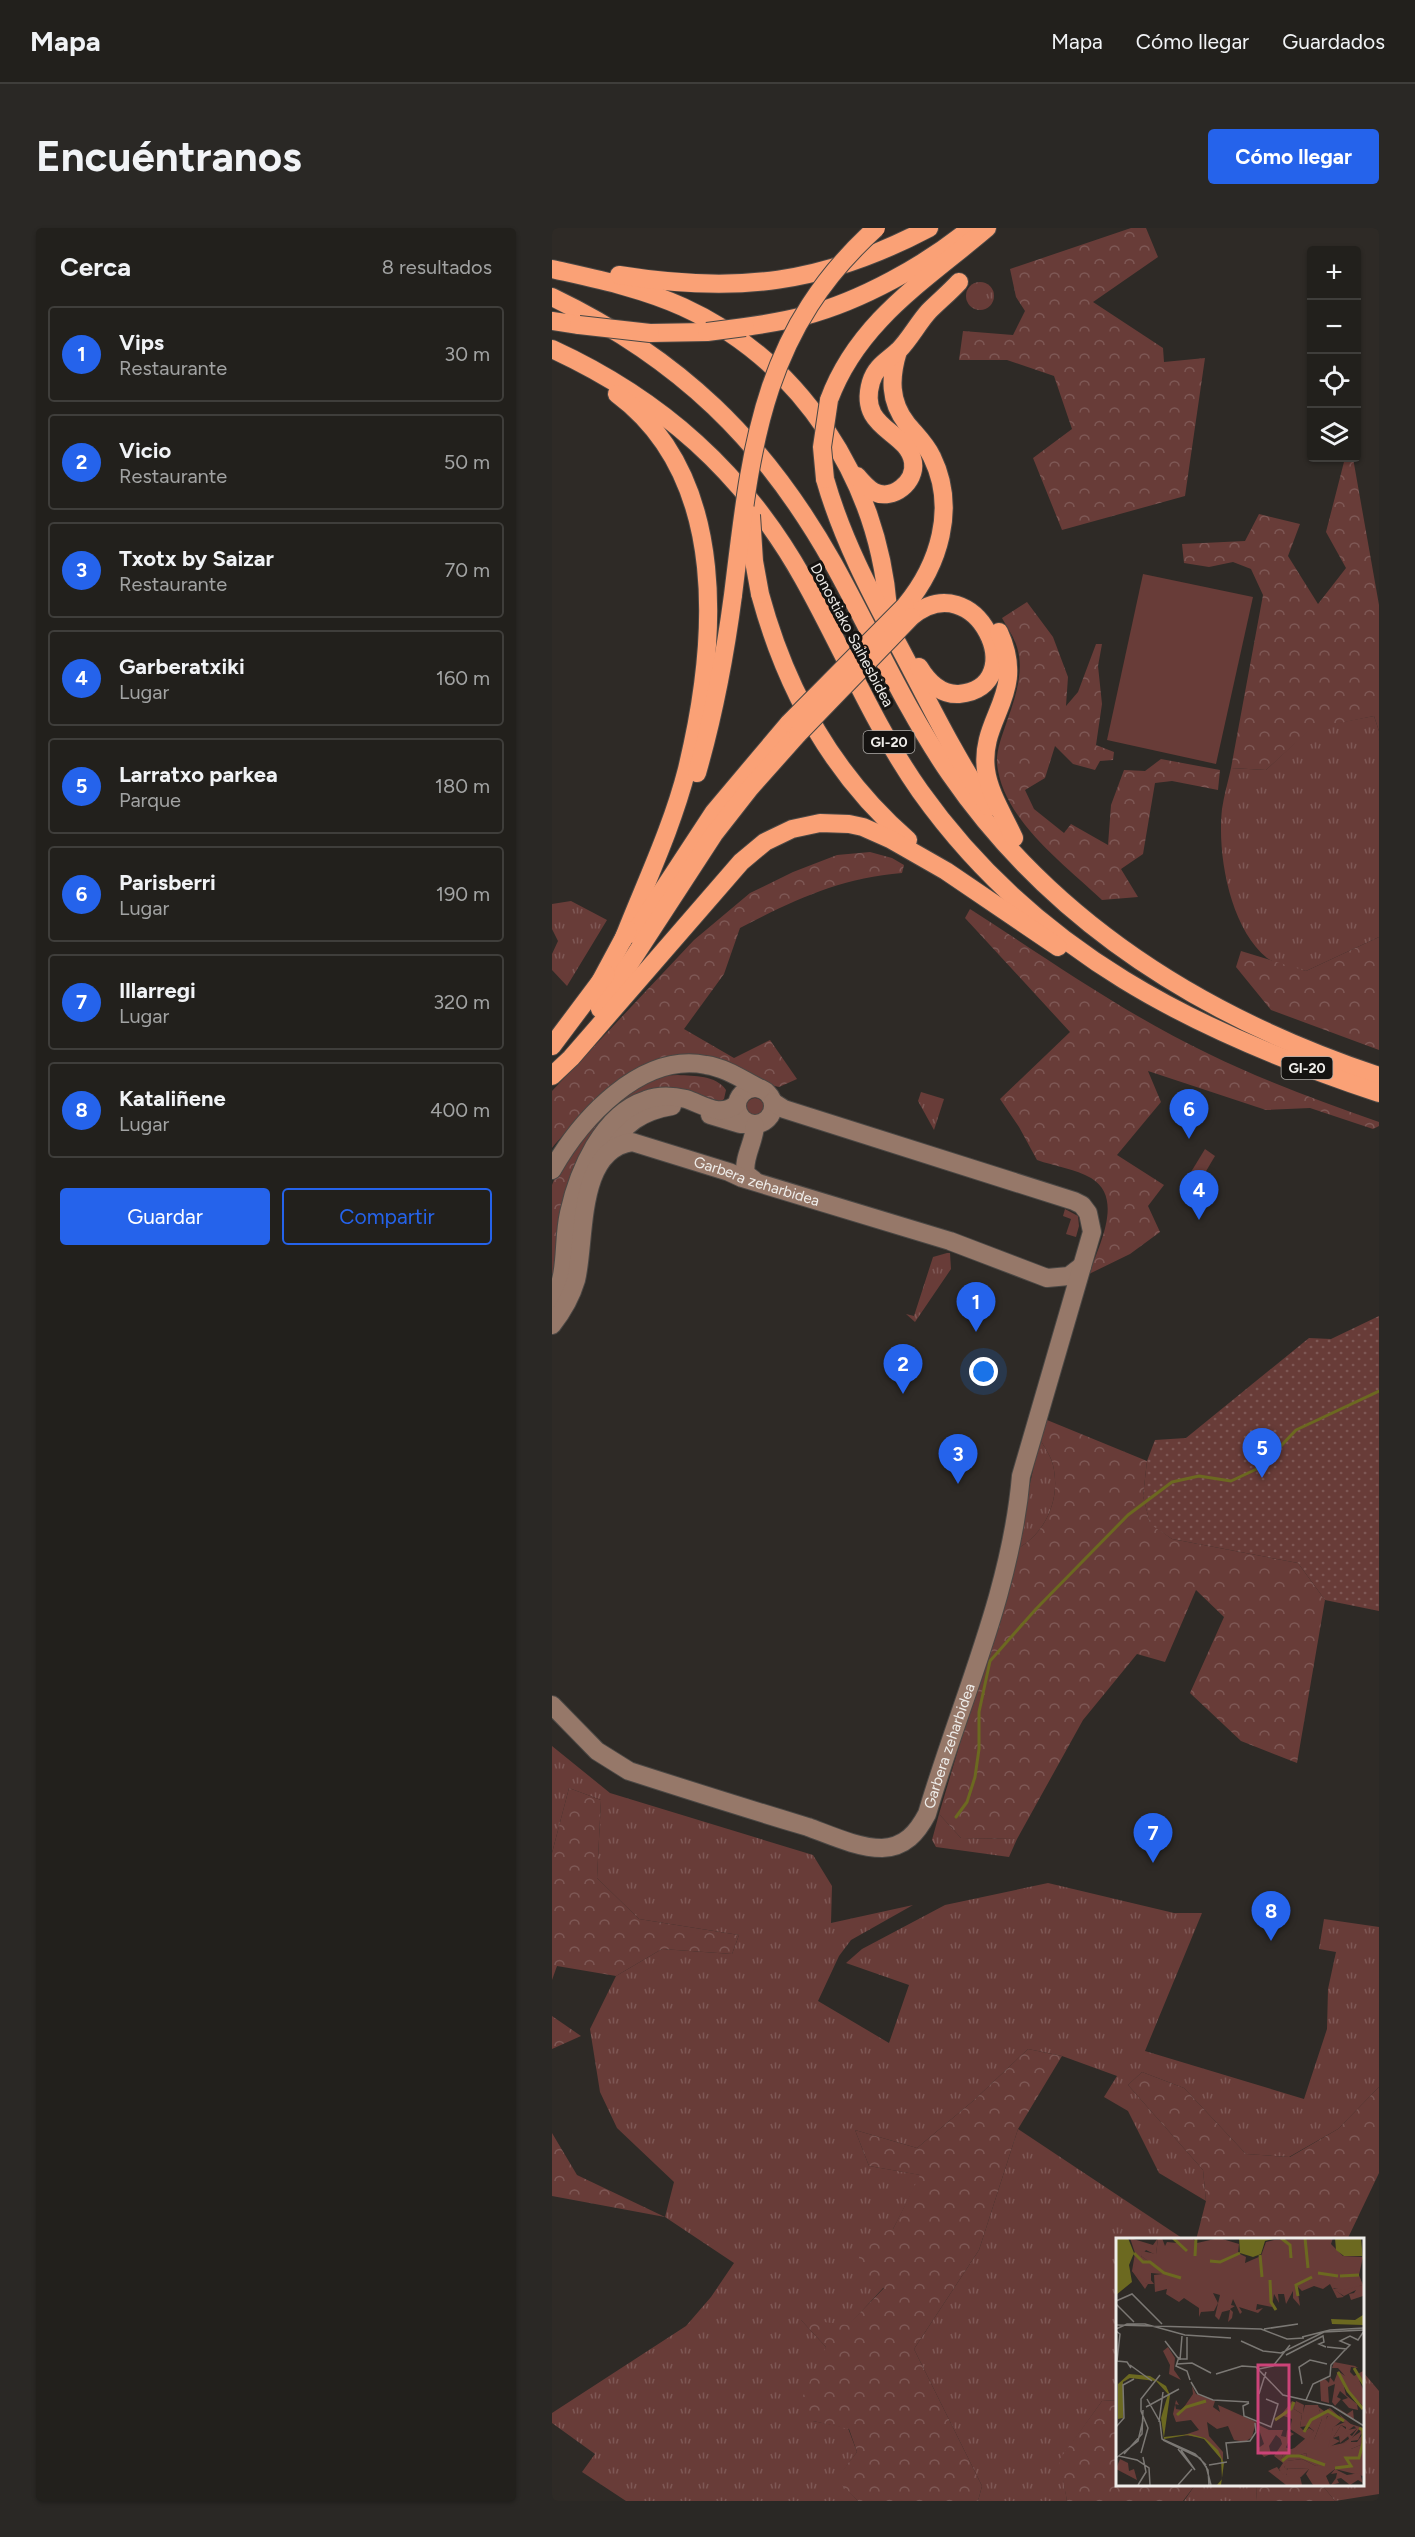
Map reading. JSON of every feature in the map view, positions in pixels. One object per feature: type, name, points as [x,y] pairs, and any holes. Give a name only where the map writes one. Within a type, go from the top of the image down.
[{"type":"highway","points":[[599,984],[672,840],[697,775],[712,718],[726,647],[751,462],[764,403],[782,355],[818,294],[857,245],[876,228]]},
{"type":"highway","points":[[552,263],[681,283],[715,284],[784,280],[841,267],[900,243],[928,228]]},
{"type":"highway","points":[[552,321],[650,333],[707,332],[805,316],[858,296],[923,263],[971,228]]},
{"type":"highway","points":[[987,228],[907,294],[863,338],[838,376],[829,400],[822,447],[825,479],[834,510],[861,574],[962,766],[1014,838],[1080,902],[1140,950],[1151,969]]},
{"type":"highway","points":[[552,269],[623,286],[659,298],[700,316],[747,346],[796,390],[836,442],[849,465],[860,490],[876,542],[887,592],[901,610],[925,677],[939,690],[958,694],[980,686],[987,680],[994,663],[994,647],[987,629],[973,613],[959,606],[943,604],[901,610]]},
{"type":"highway","points":[[849,465],[873,492],[881,494],[896,492],[911,478],[913,460],[910,452],[904,444],[880,425],[870,402],[872,381],[884,361],[898,351],[929,311],[959,282]]},
{"type":"highway","name":"Donostiako Saihesbidea","points":[[552,297],[614,330],[681,376],[731,423],[784,485],[833,563],[926,735],[971,802],[1022,863],[1059,898],[1151,969],[1246,1023],[1291,1044],[1379,1076]]},
{"type":"highway","name":"GI-20","points":[[552,349],[585,364]]},
{"type":"highway","points":[[552,1046],[622,954],[714,812],[901,610],[920,585],[936,554],[942,530],[944,502],[942,486],[932,456],[900,414],[892,394],[892,373],[898,351]]},
{"type":"highway","points":[[585,364],[598,380],[628,402],[649,424],[676,462],[693,499],[706,562],[707,619],[698,719],[686,771],[668,828],[623,940]]},
{"type":"highway","name":"Donostiako Saihesbidea","points":[[585,364],[656,408],[694,439],[736,481],[767,521],[802,577],[864,700],[920,791],[975,859],[1033,914],[1095,963],[1147,995],[1228,1036],[1379,1093]]},
{"type":"highway","points":[[751,462],[754,561],[760,594],[784,670],[814,728],[833,758],[888,823],[946,871],[1041,937],[1071,955],[1095,963]]},
{"type":"highway","points":[[850,546],[901,610]]},
{"type":"highway","points":[[901,610],[933,596],[960,597],[980,607],[1000,633],[1007,653],[1009,675],[1003,703],[989,738],[986,769],[995,799],[1014,838]]},
{"type":"highway","points":[[552,1070],[591,1022],[714,834],[772,761],[793,729]]},
{"type":"highway","points":[[552,1080],[741,862],[754,850],[778,835],[813,824],[849,824],[890,838],[930,864],[946,871]]},
{"type":"highway","points":[[552,1076],[571,1058]]},
{"type":"street","name":"Garbera zeharbidea","points":[[552,1170],[577,1135],[614,1095],[634,1080],[676,1064],[707,1065],[729,1072],[784,1109],[1074,1200],[1082,1205],[1091,1222],[1092,1232],[1081,1277],[1021,1476],[1018,1509],[1002,1585],[927,1814],[918,1831],[908,1840],[882,1848],[867,1845],[629,1771],[597,1751],[558,1710]]},
{"type":"street","points":[[656,1070],[697,1074],[726,1083],[734,1092],[740,1116],[752,1124],[756,1134],[745,1167],[746,1174],[754,1180]]},
{"type":"street","points":[[698,1103],[716,1106],[724,1104],[730,1095],[726,1083]]},
{"type":"street","points":[[552,1302],[564,1272],[569,1214],[580,1179],[598,1142],[627,1108],[652,1098],[679,1098],[722,1111],[738,1103],[746,1091],[767,1096],[773,1110],[770,1118],[763,1123],[741,1124],[673,1106],[658,1109],[632,1121],[620,1132],[605,1153],[592,1182],[584,1214],[575,1281],[566,1306],[552,1325]]},
{"type":"street","name":"Garbera zeharbidea","points":[[605,1153],[624,1143],[634,1142],[742,1178],[950,1241],[1047,1278],[1061,1279],[1082,1266]]},
{"type":"green space","points":[[1131,228],[1146,228],[1158,257],[1093,302],[1163,348],[1164,362],[1205,358],[1185,496],[1062,530],[1033,458],[1072,429],[1054,376],[1007,360],[959,360],[963,331],[1013,335],[1025,311],[1016,297],[1010,269]]},
{"type":"green space","points":[[980,282],[990,286],[994,296],[990,306],[980,310],[970,306],[966,296],[970,286]]},
{"type":"green space","points":[[1344,462],[1354,462],[1379,605],[1379,731],[1374,716],[1311,729],[1266,770],[1231,768],[1263,595],[1251,569],[1233,562],[1209,567],[1184,563],[1182,544],[1245,541],[1259,514],[1300,524],[1288,556],[1318,604],[1346,568],[1326,532]]},
{"type":"green space","points":[[1143,574],[1253,597],[1216,764],[1107,740]]},
{"type":"green space","points":[[1027,602],[1053,637],[1068,677],[1066,706],[1078,692],[1096,644],[1102,644],[1098,666],[1102,704],[1096,745],[1114,752],[1113,760],[1100,761],[1095,770],[1073,764],[1055,746],[1045,778],[1025,790],[1034,809],[1064,833],[1071,824],[1108,845],[1111,805],[1124,770],[1145,771],[1161,759],[1220,770],[1218,790],[1172,781],[1155,783],[1143,854],[1121,869],[1138,897],[1102,900],[1038,840],[1011,804],[1002,784],[997,754],[1015,696],[1020,666],[1016,643],[1002,618]]},
{"type":"green space","points":[[1374,716],[1379,731],[1379,937],[1306,971],[1275,963],[1254,945],[1244,929],[1235,910],[1224,868],[1221,827],[1223,804],[1231,768],[1266,770],[1311,728]]},
{"type":"green space","points":[[870,852],[892,858],[904,865],[902,873],[838,885],[779,908],[740,928],[724,974],[684,1029],[734,1058],[770,1040],[797,1079],[779,1087],[697,1058],[675,1057],[654,1061],[634,1070],[597,1099],[552,1148],[552,1091],[694,940],[750,893],[793,872],[837,855]]},
{"type":"green space","points":[[571,901],[607,920],[567,986],[552,970],[552,954],[558,941],[552,929],[552,904]]},
{"type":"green space","points":[[970,909],[1147,1022],[1230,1064],[1379,1122],[1379,1126],[1373,1129],[1310,1108],[1266,1110],[1148,1071],[1161,1102],[1117,1155],[1164,1185],[1148,1206],[1160,1232],[1130,1254],[1089,1274],[1103,1237],[1108,1210],[1101,1187],[1085,1175],[1037,1160],[1000,1099],[1070,1032],[965,918]]},
{"type":"green space","points":[[1379,937],[1379,1050],[1271,1010],[1236,967],[1241,951],[1306,971]]},
{"type":"green space","points":[[654,1076],[704,1077],[717,1081],[726,1090],[724,1099],[720,1102],[633,1104],[552,1291],[552,1185],[557,1172],[576,1145],[627,1089]]},
{"type":"green space","points":[[921,1092],[944,1099],[934,1130],[918,1101]]},
{"type":"green space","points":[[751,1098],[759,1098],[764,1103],[762,1114],[751,1116],[746,1111],[746,1103]]},
{"type":"green space","points":[[1205,1149],[1215,1156],[1202,1178],[1191,1172]]},
{"type":"green space","points":[[1065,1209],[1078,1216],[1079,1226],[1076,1237],[1066,1234],[1071,1219],[1063,1216]]},
{"type":"green space","points":[[950,1253],[951,1269],[915,1322],[906,1314],[914,1316],[933,1257]]},
{"type":"green space","points":[[1379,1316],[1379,1611],[1325,1600],[1298,1563],[1172,1539],[1150,1524],[1143,1496],[1147,1461],[1155,1440],[1186,1438],[1309,1338],[1331,1339]]},
{"type":"green space","points":[[1047,1420],[1147,1461],[1143,1496],[1150,1523],[1172,1539],[1298,1563],[1325,1600],[1297,1763],[1241,1741],[1190,1693],[1224,1617],[1196,1590],[1165,1662],[1137,1654],[1083,1720],[1017,1839],[961,1838],[939,1814],[1006,1588],[1015,1550],[1035,1535],[1043,1525],[1053,1503],[1055,1478],[1053,1465],[1040,1439]]},
{"type":"green space","points":[[1040,1439],[1053,1465],[1055,1490],[1053,1503],[1043,1525],[1035,1535],[1015,1550]]},
{"type":"green space","points":[[552,1746],[610,1793],[813,1855],[832,1886],[831,1923],[913,1905],[851,1940],[839,1956],[818,2001],[889,2043],[909,1985],[846,1963],[862,1949],[945,1905],[1048,1883],[1174,1913],[1202,1913],[1145,2051],[1304,2099],[1327,2029],[1328,1989],[1336,1952],[1319,1949],[1324,1919],[1379,1927],[1379,2087],[1338,2129],[1289,2157],[1246,2154],[1184,2088],[1142,2072],[1128,2085],[1203,2170],[1206,2201],[1159,2173],[1128,2111],[1104,2097],[1117,2076],[1062,2056],[1028,2049],[973,2101],[917,2148],[855,2130],[869,2166],[921,2175],[893,2229],[884,2287],[848,2326],[801,2320],[826,2347],[813,2421],[848,2428],[857,2452],[837,2479],[858,2501],[626,2501],[582,2472],[595,2454],[552,2423],[552,2413],[686,2326],[711,2297],[734,2263],[665,2217],[674,2182],[617,2128],[600,2092],[590,2029],[616,1976],[662,1949],[732,1954],[739,1935],[639,1919],[597,1878],[601,1800],[569,1788],[552,1853]]},
{"type":"green space","points":[[569,1788],[601,1800],[597,1878],[639,1919],[739,1935],[732,1954],[662,1949],[616,1976],[557,1966],[552,1980],[552,1853]]},
{"type":"green space","points":[[939,1814],[961,1838],[1017,1839],[1009,1857],[936,1847],[932,1840]]},
{"type":"green space","points":[[552,2016],[581,2036],[552,2049]]},
{"type":"green space","points":[[1028,2049],[1062,2056],[1018,2129],[979,2250],[914,2349],[982,2486],[978,2501],[858,2501],[836,2479],[857,2452],[849,2429],[813,2421],[803,2396],[826,2347],[800,2319],[848,2325],[884,2288],[858,2277],[860,2237],[893,2229],[920,2175],[869,2166],[855,2130],[917,2148],[973,2101]]},
{"type":"green space","points":[[1142,2072],[1184,2088],[1246,2154],[1290,2157],[1338,2129],[1379,2087],[1379,2173],[1348,2238],[1197,2238],[1206,2201],[1203,2170],[1128,2085]]},
{"type":"green space","points":[[1018,2129],[1182,2238],[1116,2238],[1116,2400],[1102,2401],[1060,2460],[1067,2501],[978,2501],[982,2486],[914,2349],[979,2250]]},
{"type":"green space","points":[[552,2133],[577,2175],[665,2217],[552,2196]]},
{"type":"green space","points":[[1364,2373],[1379,2391],[1379,2494],[1335,2501],[1323,2486],[1364,2486]]},
{"type":"green space","points":[[1116,2400],[1116,2486],[1194,2486],[1183,2501],[1067,2501],[1059,2460],[1102,2401]]},
{"type":"green space","points":[[1194,2486],[1257,2486],[1256,2501],[1184,2501]]},
{"type":"green space","points":[[1257,2486],[1323,2486],[1335,2501],[1256,2501]]},
{"type":"waterway","points":[[956,1817],[967,1802],[975,1777],[979,1749],[979,1712],[990,1661],[1036,1609],[1128,1515],[1172,1482],[1199,1476],[1231,1481],[1261,1467],[1296,1430],[1379,1391]]},
{"type":"place","name":"Parisberri","points":[[1189,1139]]},
{"type":"place","name":"Garberatxiki","points":[[1199,1220]]},
{"type":"place","name":"Vips","points":[[976,1332]]},
{"type":"place","name":"Vicio","points":[[903,1394]]},
{"type":"place","name":"Larratxo parkea","points":[[1262,1478]]},
{"type":"place","name":"Txotx by Saizar","points":[[958,1484]]},
{"type":"place","name":"Illarregi","points":[[1153,1863]]},
{"type":"place","name":"Kataliñene","points":[[1271,1941]]}]
